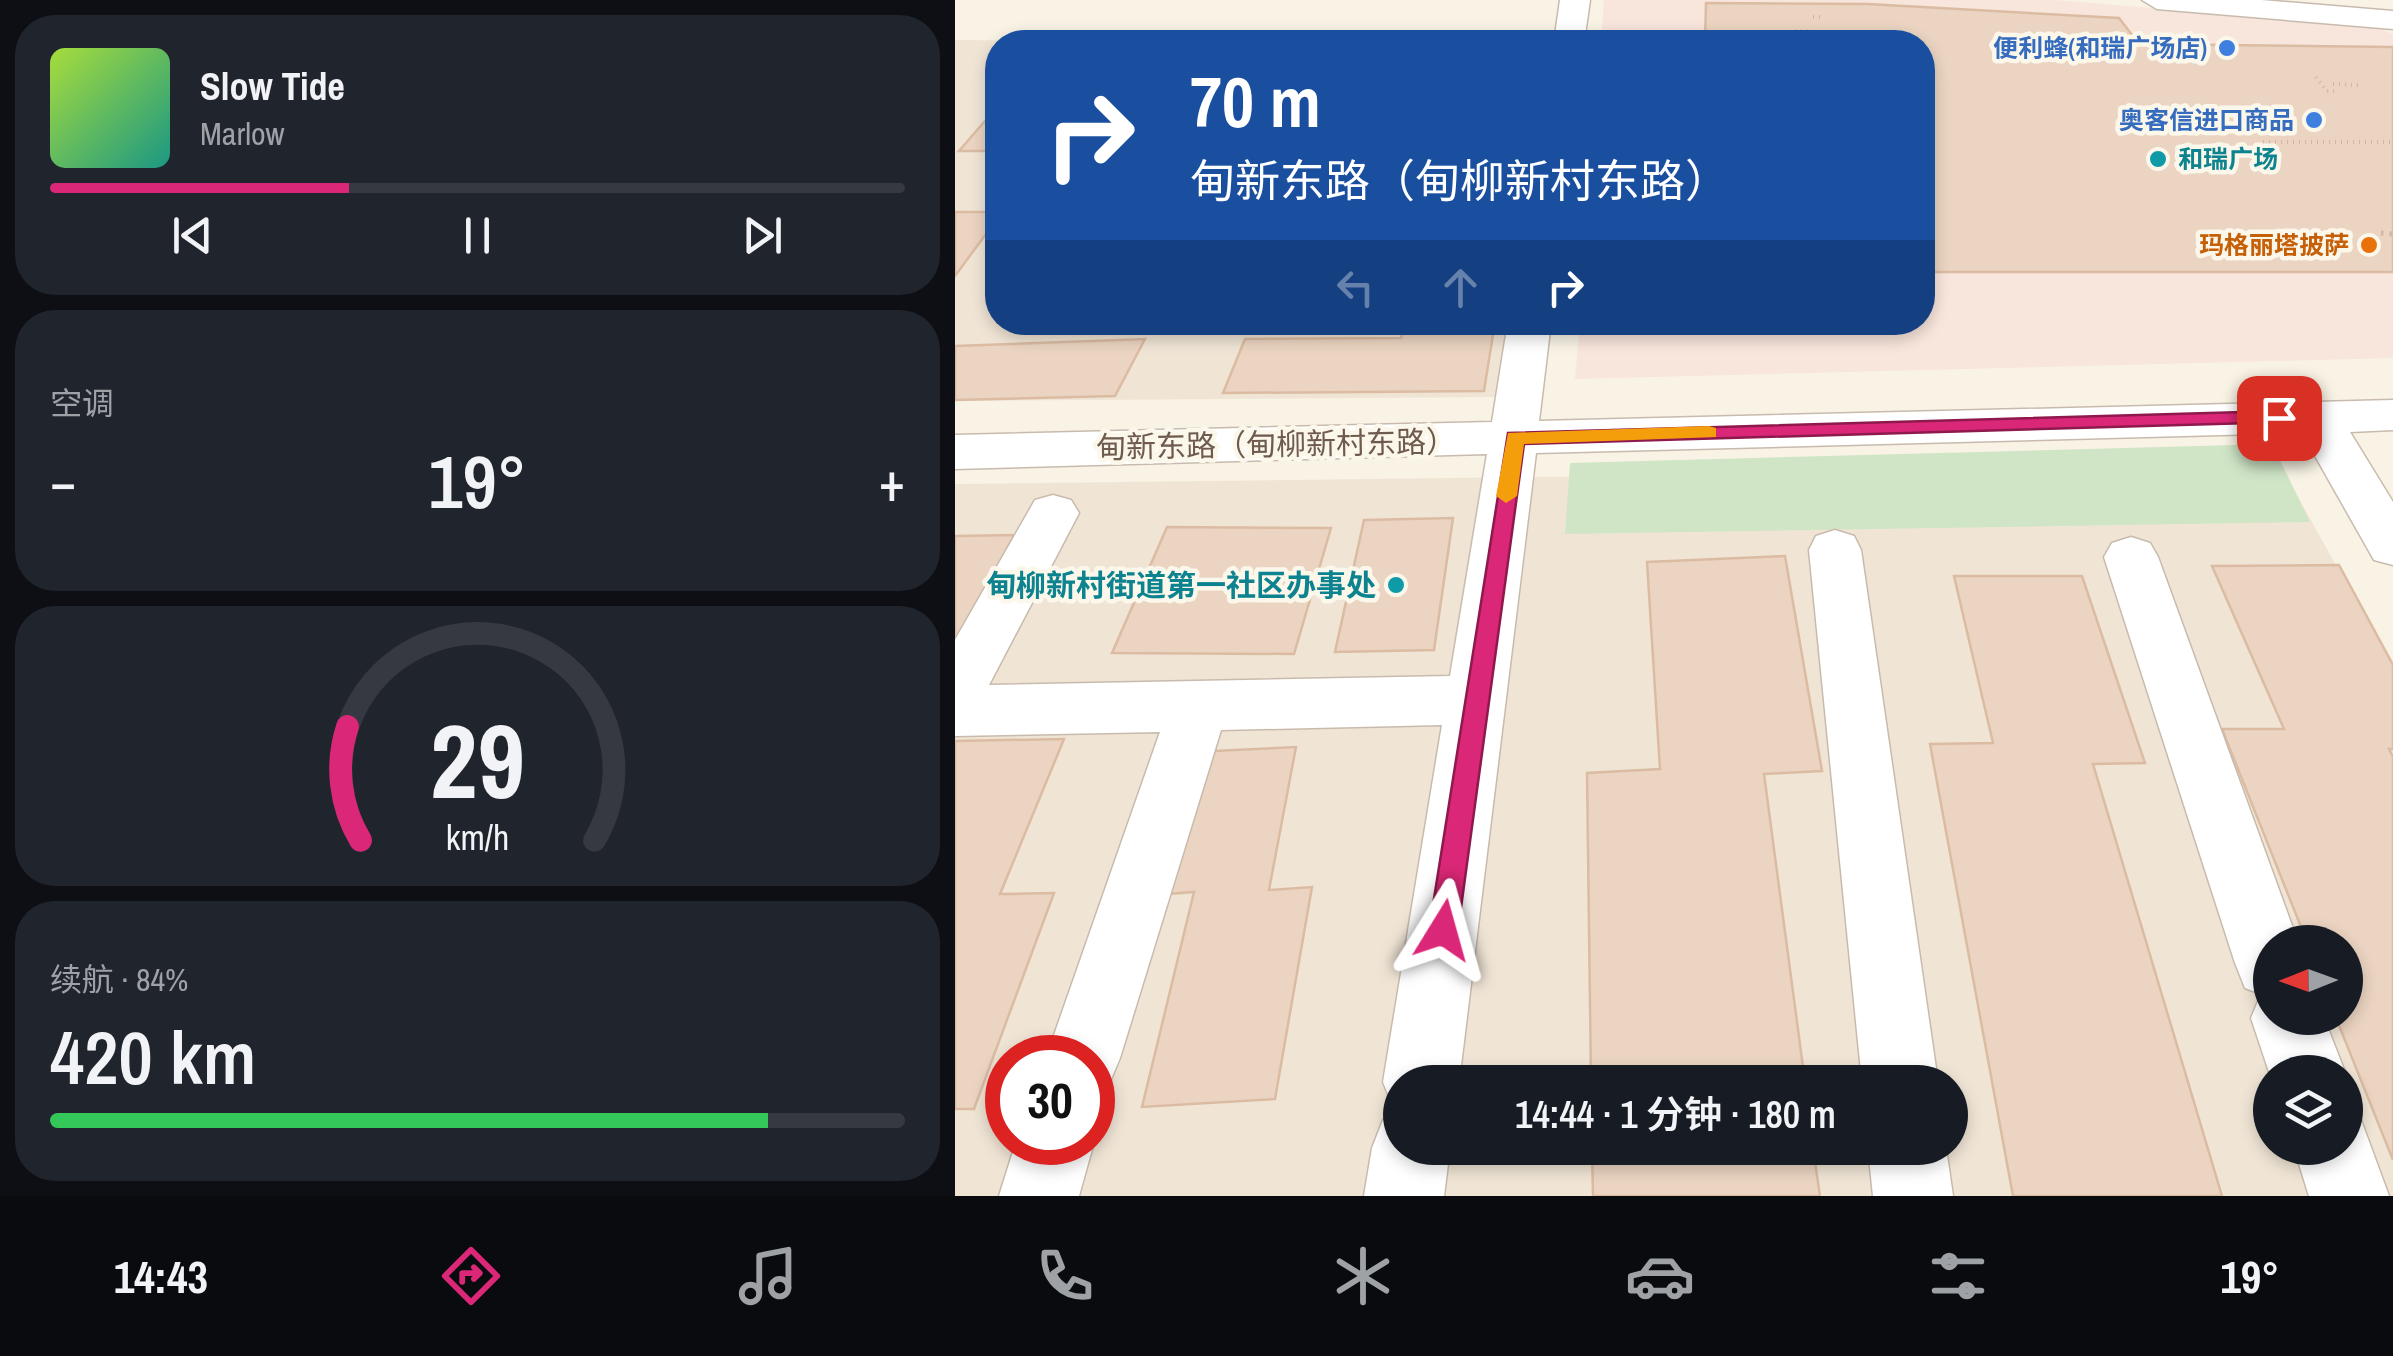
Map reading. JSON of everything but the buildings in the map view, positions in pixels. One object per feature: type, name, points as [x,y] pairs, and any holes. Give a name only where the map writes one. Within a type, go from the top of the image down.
[{"type":"street","points":[[1571,30],[1575,0]]},
{"type":"street","points":[[2157,0],[2393,20]]},
{"type":"street","points":[[1423,1065],[1528,335]]},
{"type":"street","name":"甸新东路（甸柳新村东路）","points":[[2317,417],[2361,400],[2393,398]]},
{"type":"street","name":"甸新东路（甸柳新村东路）","points":[[955,452],[2393,415]]},
{"type":"street","points":[[2317,417],[2393,546]]},
{"type":"street","points":[[955,694],[1053,513]]},
{"type":"street","points":[[1835,550],[1897,1065]]},
{"type":"street","points":[[2131,557],[2257,925]]},
{"type":"street","points":[[955,711],[1477,700]]},
{"type":"street","points":[[1091,1035],[1199,705]]},
{"type":"street","points":[[1039,1196],[1048,1165]]},
{"type":"street","points":[[1404,1196],[1409,1165]]},
{"type":"street","points":[[1909,1165],[1913,1196]]},
{"type":"street","points":[[2339,1165],[2349,1196]]},
{"type":"path","points":[[1813,17],[1823,19],[1827,25]]},
{"type":"path","points":[[2316,77],[2327,91],[2337,91]]},
{"type":"path","points":[[2333,84],[2357,85]]},
{"type":"path","points":[[2264,144],[2393,144]]},
{"type":"path","points":[[2381,233],[2393,234]]},
{"type":"shaded area","name":"和瑞广场","points":[[1604,0],[2055,0],[2374,26],[2393,34],[2393,358],[1575,379],[1579,335],[1935,335],[1935,30],[1602,30]]},
{"type":"shaded area","points":[[955,40],[985,40],[985,335],[1505,335],[1497,397],[955,401]]},
{"type":"shaded area","points":[[2282,468],[2393,668],[2393,1196],[955,1196],[955,484]]},
{"type":"green space","points":[[2272,444],[2310,522],[1565,534],[1570,463]]},
{"type":"slow traffic","points":[[1506,496],[1515,438],[1709,432]]},
{"type":"place","name":"便利蜂(和瑞广场店)","points":[[2227,48]]},
{"type":"place","name":"奥客信进口商品","points":[[2314,120]]},
{"type":"place","name":"和瑞广场","points":[[2158,159]]},
{"type":"place","name":"玛格丽塔披萨","points":[[2369,245]]},
{"type":"place","name":"甸柳新村街道第一社区办事处","points":[[1396,585]]},
{"type":"route","points":[[1443,930],[1515,438],[2279,418]]}]
